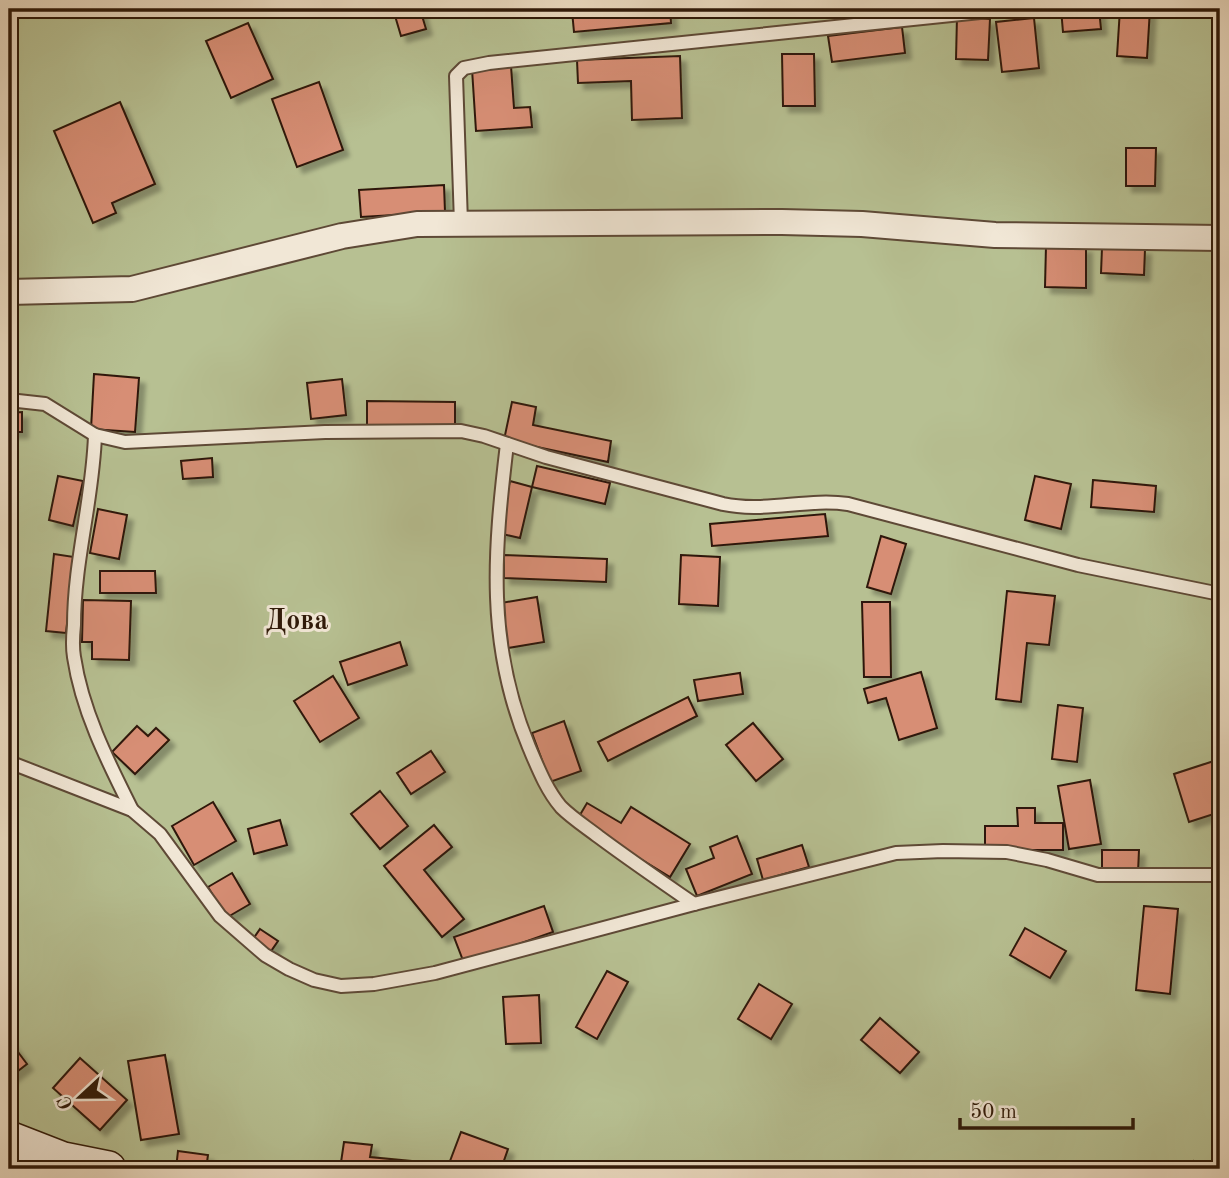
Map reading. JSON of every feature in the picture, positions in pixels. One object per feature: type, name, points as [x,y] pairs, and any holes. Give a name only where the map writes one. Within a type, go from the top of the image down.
[{"type":"street","points":[[9,292],[132,289],[342,236],[417,224],[782,222],[995,235],[1220,237]]},
{"type":"street","points":[[9,1139],[63,1160],[108,1169]]},
{"type":"lane","points":[[461,223],[456,76],[464,68],[489,63],[1009,9]]},
{"type":"lane","points":[[9,400],[45,404],[95,435],[125,442],[325,432],[471,432],[571,464],[723,505],[749,508],[834,502],[848,504],[1079,565],[1220,594]]},
{"type":"lane","points":[[95,435],[88,507],[74,595],[73,655],[101,747],[132,810]]},
{"type":"lane","points":[[507,444],[498,523],[495,591],[501,652],[519,723],[540,773],[563,809],[694,904]]},
{"type":"lane","points":[[9,762],[132,810],[160,834],[220,916],[265,955],[326,985],[366,985],[435,973],[896,853],[1007,852],[1098,875],[1220,875]]},
{"type":"green space","points":[[9,9],[1220,9],[1220,1169],[9,1169]]},
{"type":"building","points":[[393,9],[420,9],[426,29],[401,36]]},
{"type":"building","points":[[670,9],[671,23],[574,32],[572,11]]},
{"type":"building","points":[[1061,9],[1099,9],[1101,29],[1063,32]]},
{"type":"building","points":[[1120,9],[1150,9],[1147,58],[1117,56]]},
{"type":"building","points":[[957,17],[990,19],[988,60],[956,59]]},
{"type":"building","points":[[1034,18],[1039,68],[1002,72],[996,22]]},
{"type":"building","points":[[248,23],[273,79],[231,98],[206,41]]},
{"type":"building","points":[[902,27],[905,53],[832,62],[828,36]]},
{"type":"building","points":[[782,54],[814,54],[815,106],[783,106]]},
{"type":"building","points":[[680,56],[682,118],[632,120],[631,81],[578,83],[577,60]]},
{"type":"building","points":[[511,66],[514,108],[530,107],[532,127],[476,131],[472,69]]},
{"type":"building","points":[[319,82],[343,150],[297,167],[272,99]]},
{"type":"building","points":[[120,102],[155,184],[112,203],[116,213],[93,223],[54,131]]},
{"type":"building","points":[[1126,148],[1156,148],[1155,186],[1126,186]]},
{"type":"building","points":[[444,185],[445,212],[361,217],[359,190]]},
{"type":"building","points":[[1046,246],[1086,247],[1086,288],[1045,287]]},
{"type":"building","points":[[1102,248],[1145,249],[1144,275],[1101,273]]},
{"type":"building","points":[[94,374],[139,378],[135,432],[91,429]]},
{"type":"building","points":[[342,379],[346,415],[311,419],[307,383]]},
{"type":"building","points":[[367,401],[455,402],[455,426],[367,425]]},
{"type":"building","points":[[512,402],[536,407],[533,425],[611,441],[608,462],[504,440]]},
{"type":"building","points":[[22,412],[22,432],[9,432],[9,413]]},
{"type":"building","points":[[212,458],[213,477],[183,479],[181,461]]},
{"type":"building","points":[[537,466],[610,483],[605,504],[532,487]]},
{"type":"building","points":[[58,476],[83,481],[73,526],[49,520]]},
{"type":"building","points":[[1035,476],[1071,484],[1061,529],[1025,520]]},
{"type":"building","points":[[1093,480],[1156,486],[1154,512],[1091,507]]},
{"type":"building","points":[[510,481],[532,487],[520,538],[498,533]]},
{"type":"building","points":[[98,509],[127,515],[119,559],[90,553]]},
{"type":"building","points":[[825,514],[828,536],[712,546],[710,524]]},
{"type":"building","points":[[881,536],[906,544],[891,594],[867,587]]},
{"type":"building","points":[[1216,551],[1220,551],[1220,581],[1215,581]]},
{"type":"building","points":[[54,554],[74,557],[66,633],[46,631]]},
{"type":"building","points":[[504,555],[607,559],[606,582],[504,578]]},
{"type":"building","points":[[681,555],[720,557],[718,606],[679,604]]},
{"type":"building","points":[[100,571],[155,571],[156,593],[100,593]]},
{"type":"building","points":[[1007,591],[1055,596],[1049,645],[1027,643],[1021,702],[996,699]]},
{"type":"building","points":[[537,597],[544,642],[508,648],[501,603]]},
{"type":"building","points":[[83,600],[131,601],[129,660],[92,659],[92,642],[82,642]]},
{"type":"building","points":[[862,602],[890,602],[891,677],[864,677]]},
{"type":"building","points":[[400,642],[407,665],[348,685],[340,662]]},
{"type":"building","points":[[921,672],[937,728],[899,740],[886,698],[868,703],[864,689]]},
{"type":"building","points":[[740,673],[743,694],[698,701],[694,680]]},
{"type":"building","points":[[333,676],[359,718],[320,742],[294,701]]},
{"type":"building","points":[[688,697],[697,716],[608,761],[598,742]]},
{"type":"building","points":[[1058,705],[1083,708],[1077,762],[1052,759]]},
{"type":"building","points":[[564,721],[581,771],[550,782],[532,733]]},
{"type":"building","points":[[753,723],[783,759],[756,781],[726,745]]},
{"type":"building","points":[[137,726],[148,736],[156,728],[169,740],[135,774],[112,752]]},
{"type":"building","points":[[431,751],[445,772],[411,794],[397,773]]},
{"type":"building","points":[[1220,759],[1220,812],[1189,822],[1174,774]]},
{"type":"building","points":[[1090,780],[1101,844],[1069,849],[1058,786]]},
{"type":"building","points":[[380,791],[408,826],[380,849],[351,814]]},
{"type":"building","points":[[213,802],[236,841],[194,865],[172,826]]},
{"type":"building","points":[[587,803],[621,823],[631,807],[690,844],[670,877],[577,820]]},
{"type":"building","points":[[1017,808],[1035,808],[1035,823],[1063,823],[1063,850],[985,850],[985,826],[1018,826]]},
{"type":"building","points":[[280,820],[287,845],[254,854],[248,829]]},
{"type":"building","points":[[434,825],[452,847],[424,870],[464,919],[442,937],[384,866]]},
{"type":"building","points":[[737,836],[752,874],[697,896],[686,869],[714,858],[710,847]]},
{"type":"building","points":[[802,845],[809,867],[763,880],[757,859]]},
{"type":"building","points":[[1102,850],[1139,850],[1138,872],[1102,872]]},
{"type":"building","points":[[232,873],[250,904],[226,918],[208,887]]},
{"type":"building","points":[[544,906],[553,932],[464,963],[454,937]]},
{"type":"building","points":[[1144,906],[1178,909],[1170,994],[1136,990]]},
{"type":"building","points":[[1025,928],[1066,951],[1050,978],[1010,955]]},
{"type":"building","points":[[260,929],[278,941],[269,954],[251,942]]},
{"type":"building","points":[[607,971],[628,982],[597,1039],[576,1027]]},
{"type":"building","points":[[759,984],[792,1004],[771,1039],[738,1019]]},
{"type":"building","points":[[539,995],[541,1043],[506,1044],[503,997]]},
{"type":"building","points":[[880,1018],[919,1052],[900,1073],[861,1040]]},
{"type":"building","points":[[9,1040],[27,1064],[9,1078]]},
{"type":"building","points":[[165,1055],[179,1134],[141,1140],[128,1061]]},
{"type":"building","points":[[80,1058],[127,1100],[100,1130],[53,1088]]},
{"type":"building","points":[[461,1132],[508,1149],[501,1169],[447,1169]]},
{"type":"building","points":[[344,1142],[372,1145],[370,1157],[411,1161],[410,1169],[340,1169]]},
{"type":"building","points":[[178,1151],[208,1155],[206,1169],[176,1169]]},
{"type":"building","points":[[1193,1161],[1195,1169],[1155,1169]]},
{"type":"district","name":"Дова","points":[[297,619]]}]
